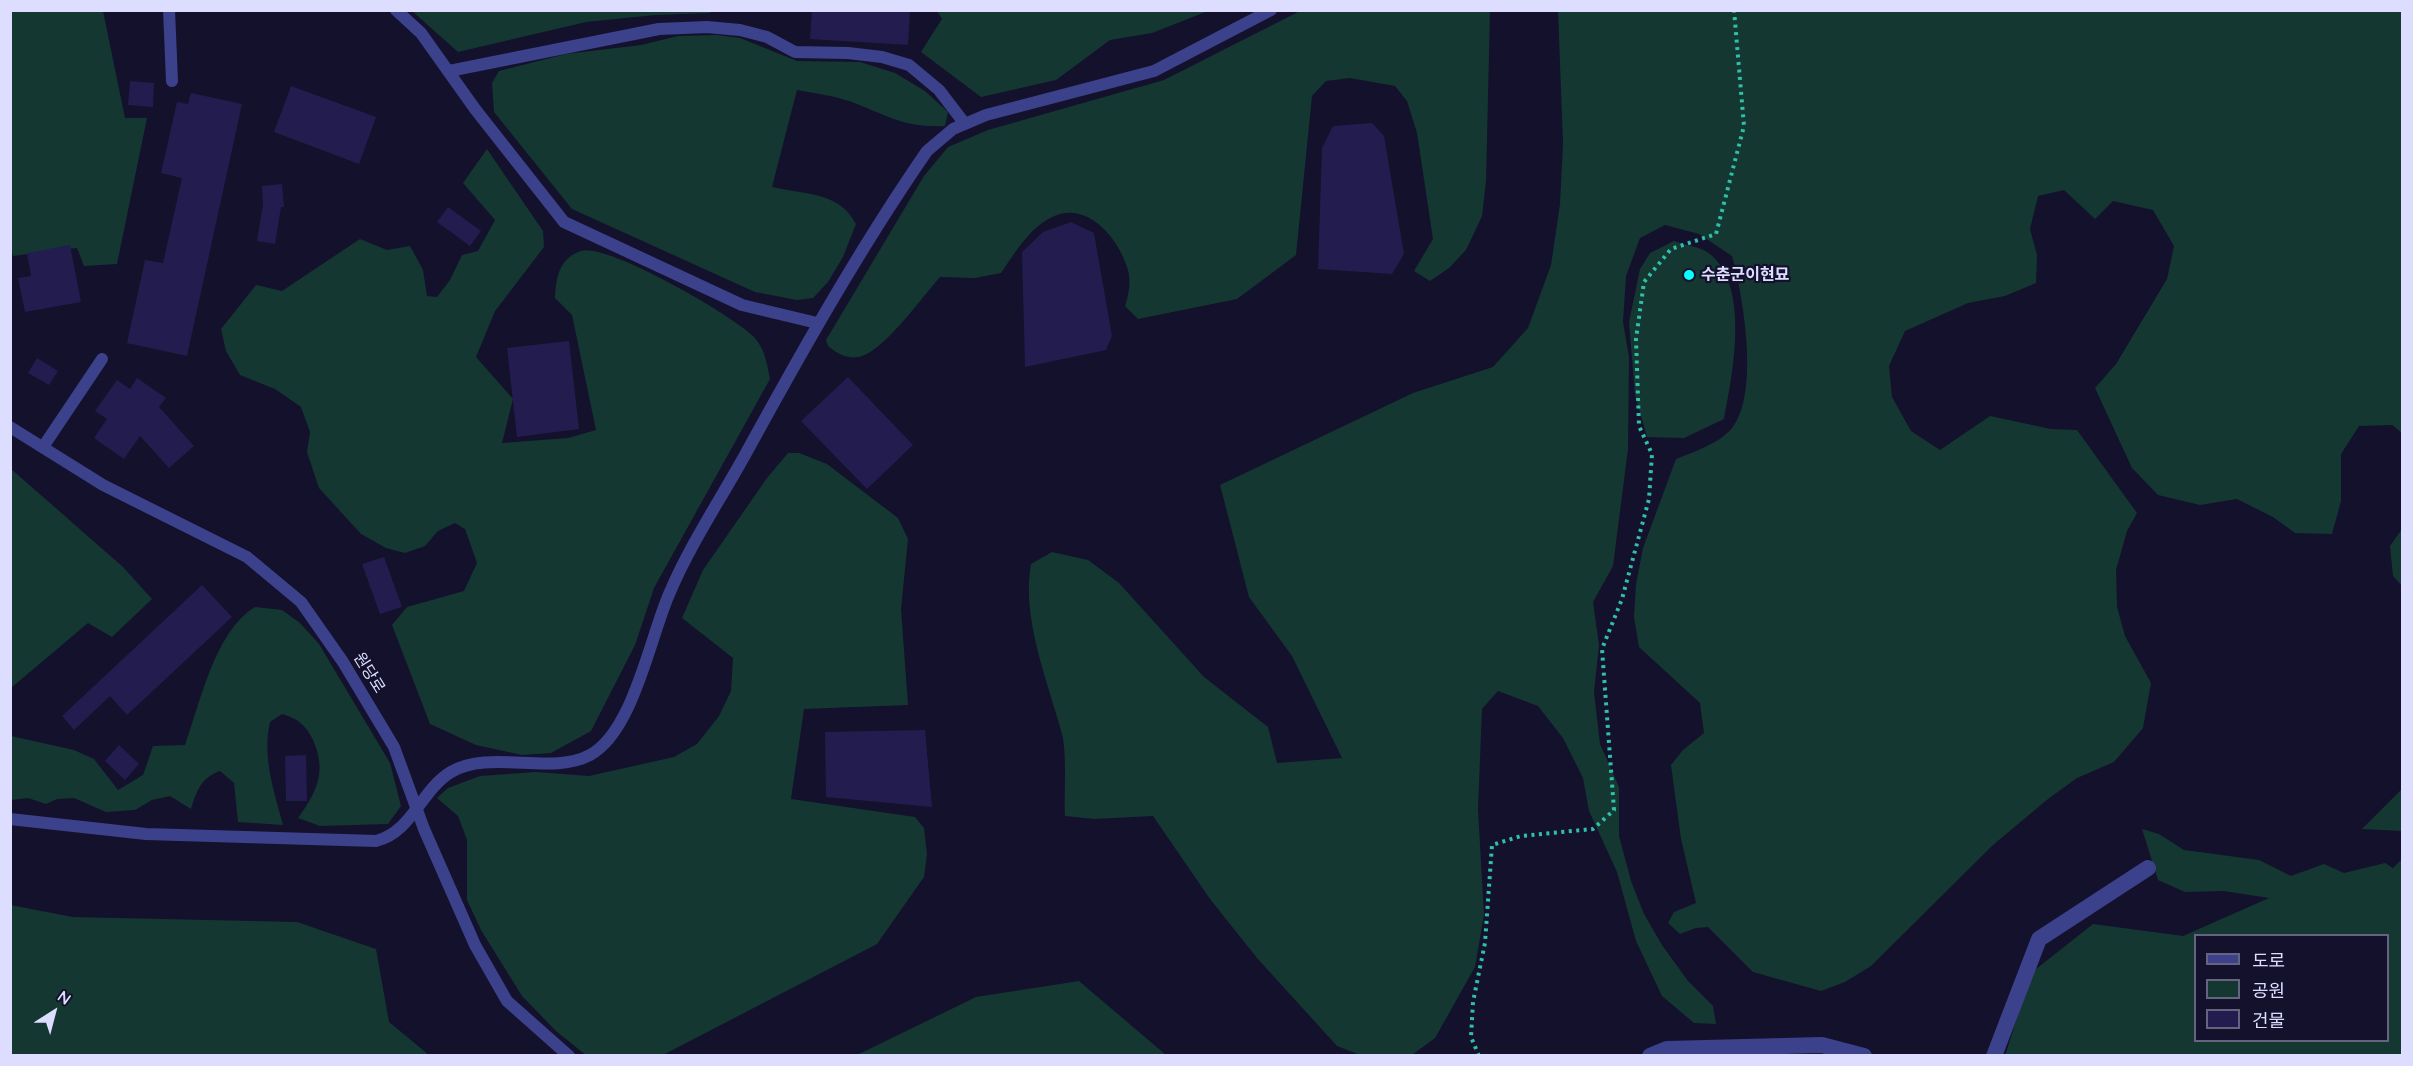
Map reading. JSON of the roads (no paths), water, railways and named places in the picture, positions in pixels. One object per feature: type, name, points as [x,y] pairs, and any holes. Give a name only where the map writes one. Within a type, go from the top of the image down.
[{"type":"street","points":[[1994,1056],[2038,939],[2148,868]]},
{"type":"street","points":[[1650,1056],[1667,1049],[1822,1046],[1864,1056]]},
{"type":"lane","points":[[169,10],[172,81]]},
{"type":"lane","points":[[396,10],[421,33],[564,222],[742,304],[817,323]]},
{"type":"lane","points":[[10,819],[146,834],[376,841],[390,837],[417,810],[435,784],[452,771],[480,764],[567,762],[591,754],[617,729],[636,688],[670,591],[817,323],[927,151],[953,129],[986,115],[1154,71],[1271,10]]},
{"type":"lane","points":[[449,71],[658,29],[707,27],[740,30],[767,37],[795,52],[848,53],[882,57],[909,65],[939,90],[965,124]]},
{"type":"lane","points":[[43,447],[102,359]]},
{"type":"lane","name":"원당로","points":[[10,427],[103,485],[247,557],[301,602],[343,662],[394,747],[417,810],[475,945],[507,1001],[569,1056]]},
{"type":"place","name":"수춘군이현묘","points":[[1689,275]]}]
